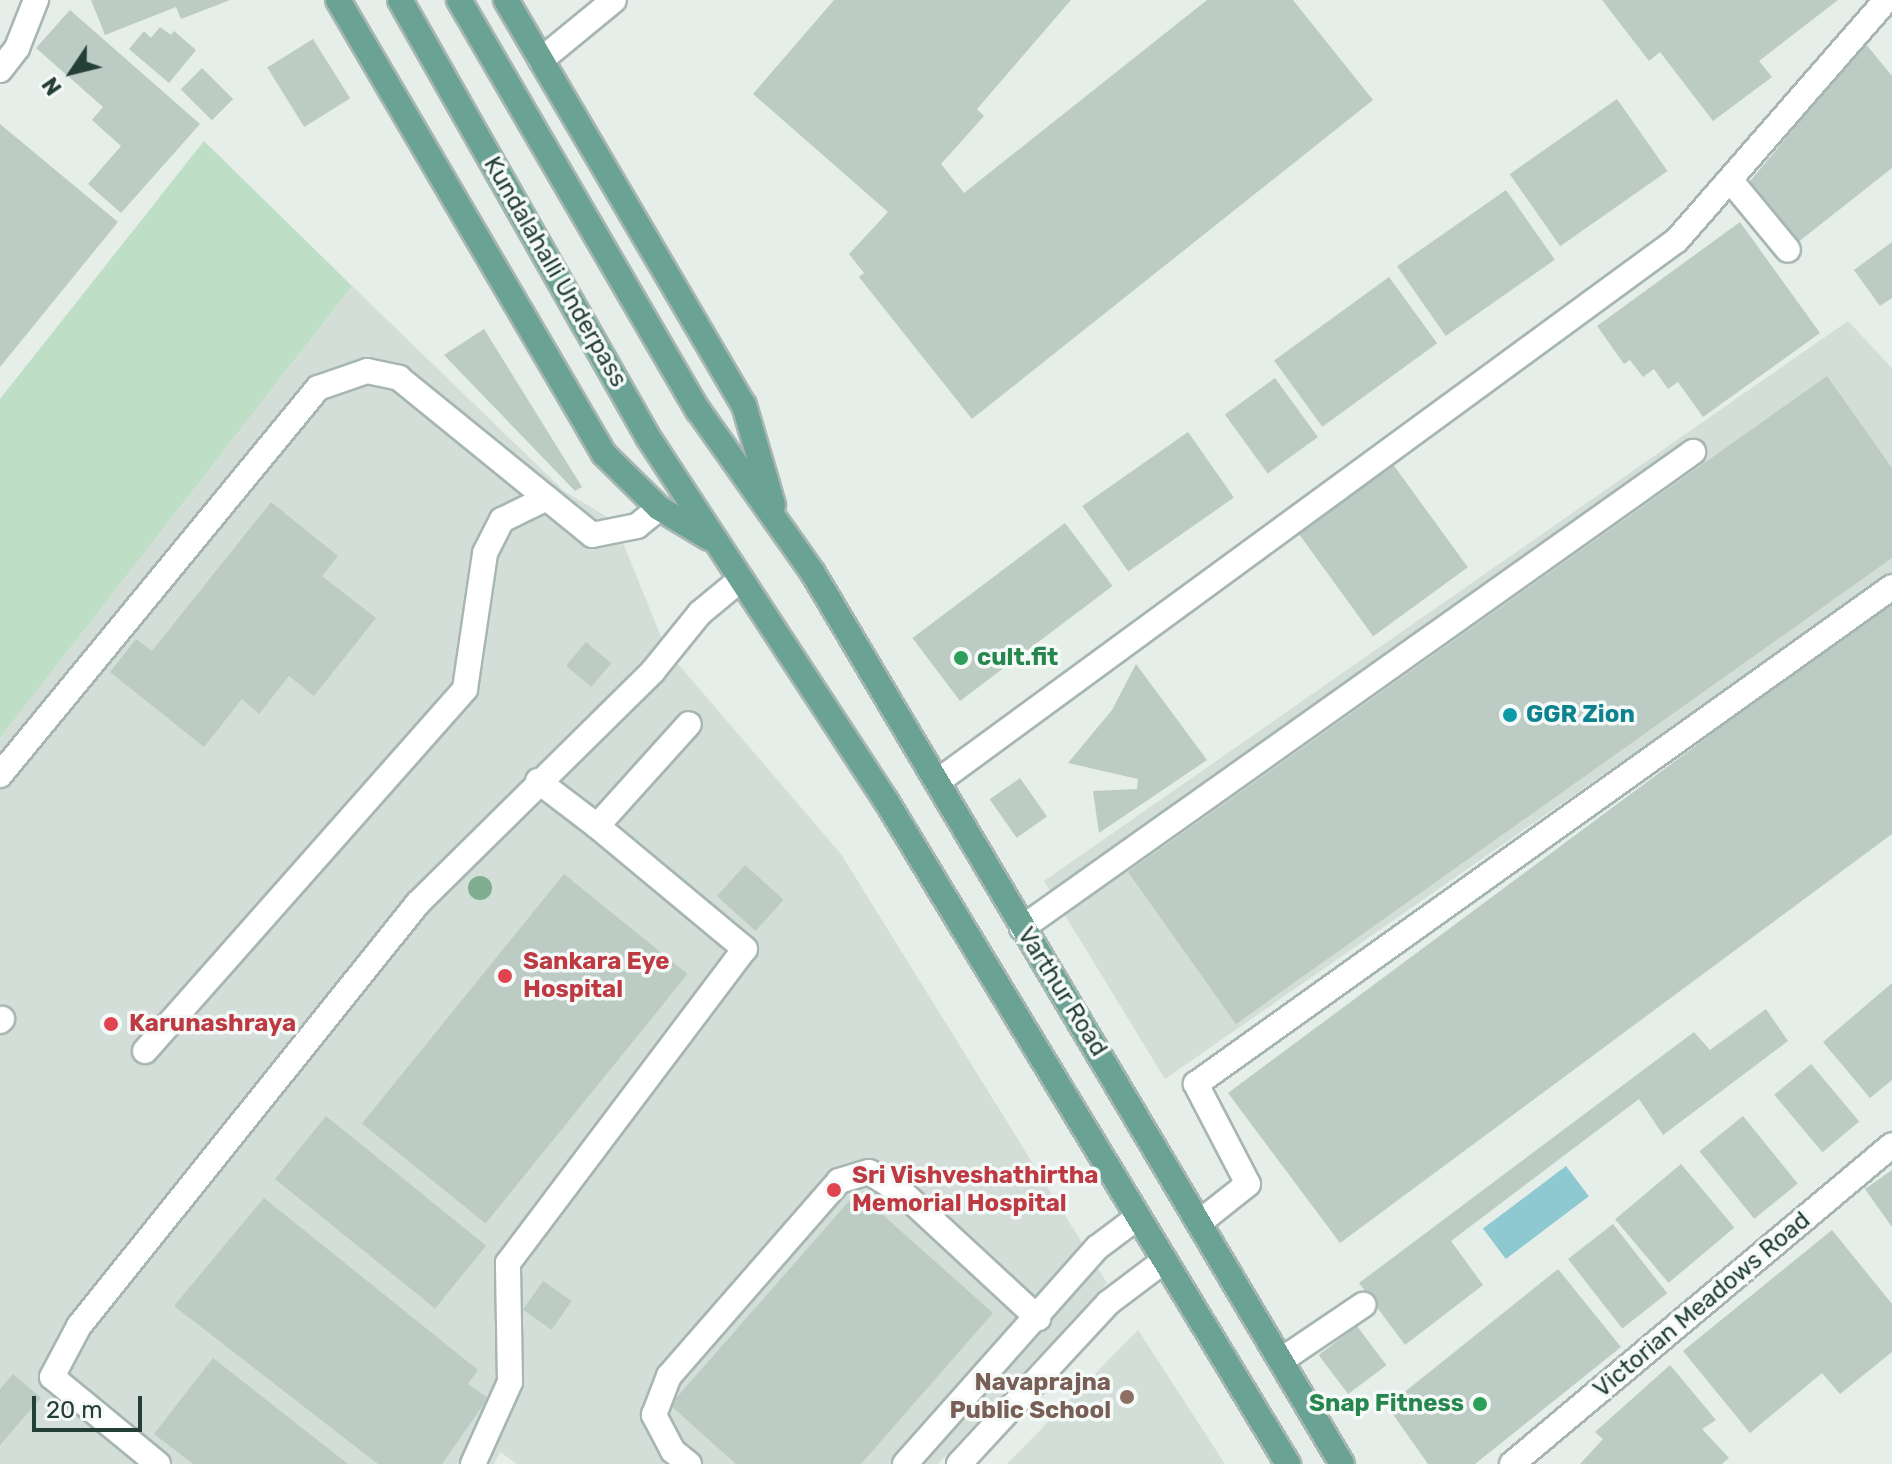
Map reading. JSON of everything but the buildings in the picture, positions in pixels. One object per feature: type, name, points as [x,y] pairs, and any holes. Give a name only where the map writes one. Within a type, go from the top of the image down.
[{"type":"main road","points":[[338,0],[604,454],[659,508],[715,541],[741,579],[885,799],[1288,1464]]},
{"type":"main road","name":"Kundalahalli Underpass","points":[[400,0],[648,437],[715,541]]},
{"type":"main road","points":[[459,0],[698,410],[778,523]]},
{"type":"main road","points":[[506,0],[744,405],[778,523]]},
{"type":"main road","name":"Varthur Road","points":[[778,523],[1283,1359],[1342,1464]]},
{"type":"street","points":[[0,70],[17,48],[36,0]]},
{"type":"street","points":[[541,60],[614,0]]},
{"type":"street","points":[[937,782],[1677,240],[1886,0]]},
{"type":"street","points":[[1731,181],[1788,250]]},
{"type":"street","points":[[0,775],[318,388],[367,371],[399,378],[592,535],[637,526],[659,508]]},
{"type":"street","points":[[1022,928],[1693,452]]},
{"type":"street","points":[[145,1051],[465,689],[485,553],[502,520],[547,498]]},
{"type":"street","points":[[158,1464],[52,1377],[79,1326],[418,903],[538,781],[653,671],[700,613],[741,579]]},
{"type":"street","points":[[1200,1222],[1248,1184],[1196,1084],[1892,587]]},
{"type":"street","points":[[597,826],[689,724]]},
{"type":"street","points":[[473,1464],[510,1382],[508,1263],[745,949],[538,781]]},
{"type":"street","name":"Victorian Meadows Road","points":[[1512,1464],[1892,1145]]},
{"type":"street","points":[[689,1464],[673,1451],[654,1415],[669,1376],[839,1181],[869,1172],[904,1194],[1038,1318]]},
{"type":"street","points":[[905,1464],[1098,1247],[1138,1217]]},
{"type":"street","points":[[959,1464],[1108,1303],[1165,1260]]},
{"type":"street","points":[[1283,1359],[1363,1305]]},
{"type":"shaded area","points":[[352,286],[564,491],[614,521],[667,651],[841,854],[1107,1283],[938,1464],[517,1464],[500,1452],[494,1464],[0,1464],[0,738]]},
{"type":"shaded area","name":"GGR Zion","points":[[1848,321],[1892,368],[1892,574],[1165,1079],[1044,881]]},
{"type":"shaded area","name":"Navaprajna Public School","points":[[1138,1330],[1225,1464],[1007,1464]]},
{"type":"green space","points":[[204,141],[352,286],[0,738],[0,399]]},
{"type":"water","points":[[1566,1166],[1589,1196],[1506,1259],[1483,1229]]},
{"type":"place","name":"cult.fit","points":[[961,658]]},
{"type":"place","name":"GGR Zion","points":[[1510,715]]},
{"type":"place","name":"Sankara Eye Hospital","points":[[505,976]]},
{"type":"place","name":"Karunashraya","points":[[111,1024]]},
{"type":"place","name":"Sri Vishveshathirtha Memorial Hospital","points":[[834,1190]]},
{"type":"place","name":"Navaprajna Public School","points":[[1127,1397]]},
{"type":"place","name":"Snap Fitness","points":[[1480,1404]]}]
